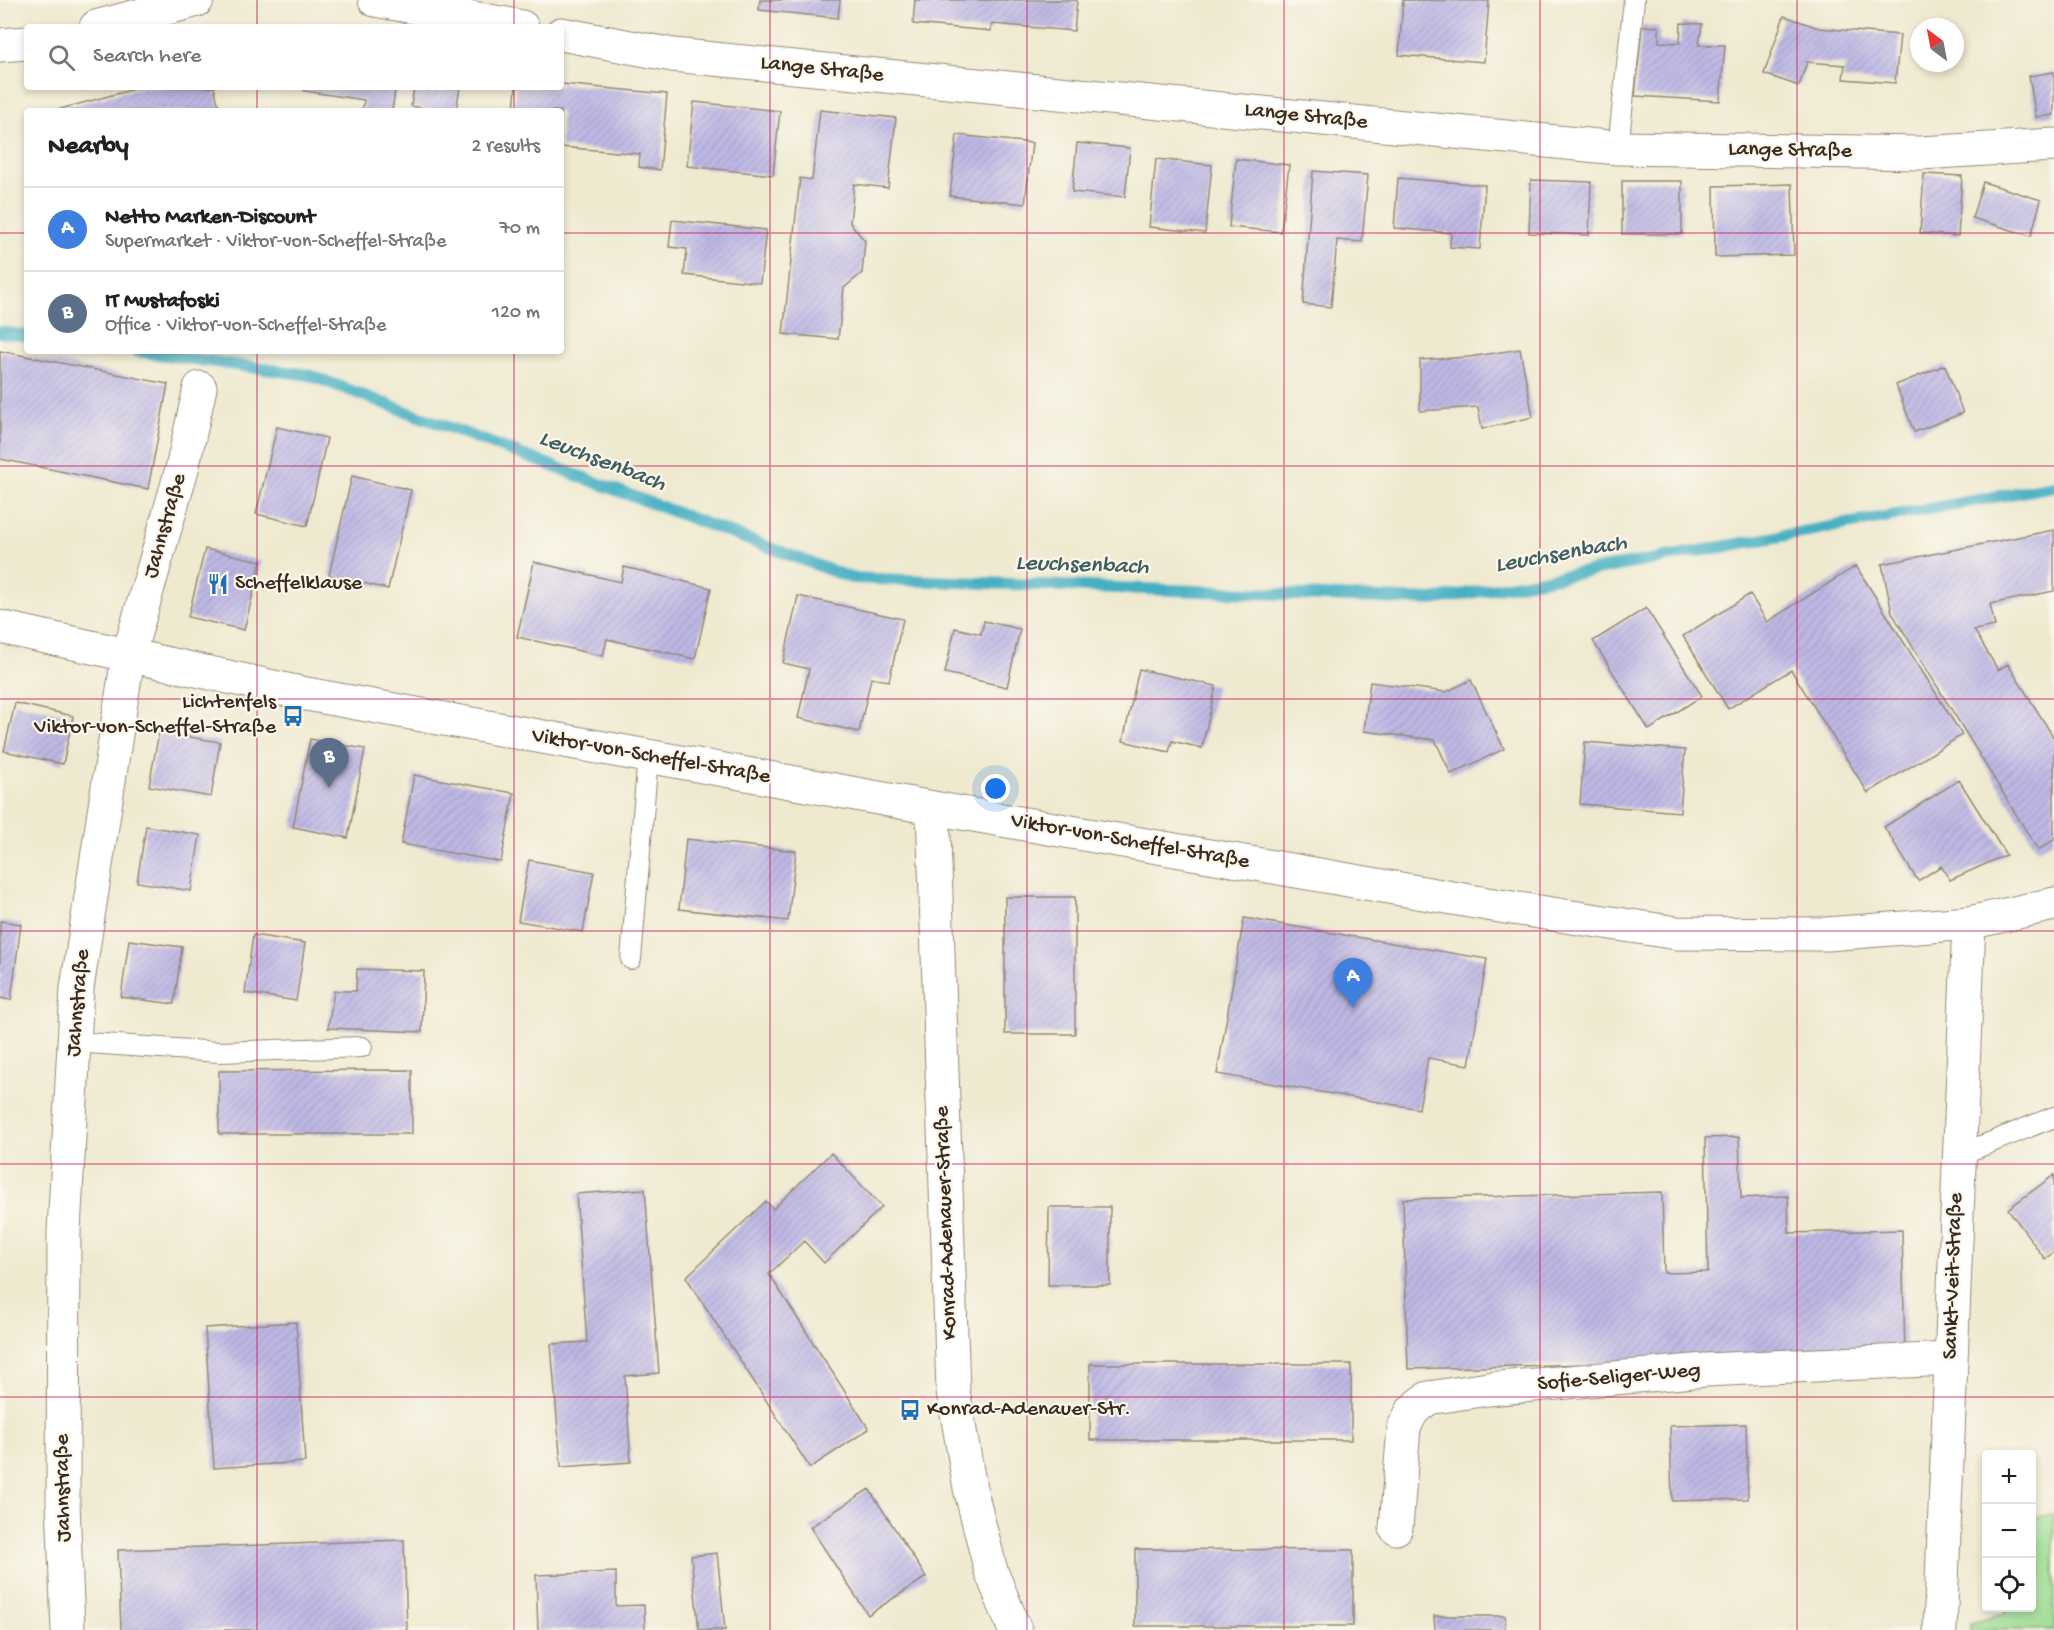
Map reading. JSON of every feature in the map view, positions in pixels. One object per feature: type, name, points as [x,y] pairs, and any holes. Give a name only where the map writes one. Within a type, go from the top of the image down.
[{"type":"street","points":[[107,24],[197,0]]},
{"type":"street","points":[[375,0],[506,24]]},
{"type":"street","name":"Lange Straße","points":[[564,35],[673,55],[1618,148],[1921,153],[2054,145]]},
{"type":"street","points":[[0,45],[24,44]]},
{"type":"street","name":"Jahnstraße","points":[[68,1630],[63,1502],[63,1241],[77,988],[128,657],[182,469],[200,388]]},
{"type":"street","name":"Viktor-von-Scheffel-Straße","points":[[0,627],[300,693],[933,808],[1493,905],[1677,933],[1827,934],[1969,923],[2054,904]]},
{"type":"street","name":"Konrad-Adenauer-Straße","points":[[933,808],[953,1391],[970,1488],[991,1571],[1015,1630]]},
{"type":"street","name":"Sankt-Veit-Straße","points":[[1940,1630],[1969,923]]},
{"type":"street","name":"Sofie-Seliger-Weg","points":[[1396,1528],[1404,1427],[1413,1410],[1428,1398],[1488,1389],[1706,1370],[1951,1359]]},
{"type":"lane","points":[[1618,148],[1634,0]]},
{"type":"lane","points":[[631,959],[648,756]]},
{"type":"lane","points":[[74,1042],[219,1052],[362,1047]]},
{"type":"lane","points":[[1959,1155],[2054,1117]]},
{"type":"green space","points":[[2054,1515],[2054,1630],[1970,1630],[1970,1623],[2005,1614],[2005,1612],[2036,1612],[2036,1517]]},
{"type":"building","points":[[760,0],[840,0],[838,18],[759,10]]},
{"type":"building","points":[[915,0],[1077,0],[1074,31],[992,24],[991,31],[913,24]]},
{"type":"building","points":[[1403,0],[1489,1],[1484,62],[1399,55]]},
{"type":"building","points":[[1784,16],[1819,28],[1900,35],[1895,83],[1843,79],[1845,65],[1807,62],[1799,86],[1764,74]]},
{"type":"building","points":[[1681,23],[1702,24],[1699,45],[1725,45],[1720,101],[1635,96],[1642,26],[1659,27],[1659,42],[1680,43]]},
{"type":"building","points":[[2054,72],[2054,115],[2036,117],[2029,76]]},
{"type":"building","points":[[564,84],[667,94],[660,170],[639,167],[640,154],[564,147],[564,108],[514,108],[516,90],[564,90]]},
{"type":"building","points":[[131,90],[215,90],[219,108],[64,108]]},
{"type":"building","points":[[414,90],[460,90],[456,108],[411,106]]},
{"type":"building","points":[[304,91],[395,91],[392,108],[363,108],[364,100]]},
{"type":"building","points":[[694,102],[780,111],[773,175],[687,166]]},
{"type":"building","points":[[820,110],[896,118],[888,188],[854,184],[850,223],[865,241],[862,273],[844,288],[838,339],[783,334],[800,178],[812,180]]},
{"type":"building","points":[[957,135],[1032,143],[1025,204],[950,196]]},
{"type":"building","points":[[1077,143],[1130,148],[1125,197],[1072,192]]},
{"type":"building","points":[[1156,159],[1212,165],[1205,233],[1149,227]]},
{"type":"building","points":[[1236,159],[1289,165],[1281,232],[1229,227]]},
{"type":"building","points":[[1313,171],[1368,175],[1362,242],[1337,240],[1331,307],[1303,304]]},
{"type":"building","points":[[1924,174],[1962,176],[1958,236],[1920,233]]},
{"type":"building","points":[[1398,178],[1485,185],[1480,249],[1450,247],[1451,233],[1394,228]]},
{"type":"building","points":[[1531,180],[1591,182],[1589,235],[1529,233]]},
{"type":"building","points":[[1622,181],[1682,181],[1682,234],[1622,234]]},
{"type":"building","points":[[1983,182],[2041,200],[2031,236],[1972,218]]},
{"type":"building","points":[[1792,184],[1794,255],[1715,257],[1714,186]]},
{"type":"building","points":[[672,220],[766,230],[760,283],[684,275],[687,249],[669,247]]},
{"type":"building","points":[[1520,349],[1533,417],[1482,429],[1478,407],[1420,411],[1420,360],[1469,357]]},
{"type":"building","points":[[0,351],[168,384],[148,489],[0,459]]},
{"type":"building","points":[[1945,365],[1963,413],[1914,432],[1896,385]]},
{"type":"building","points":[[277,427],[327,438],[307,526],[256,514]]},
{"type":"building","points":[[352,476],[411,490],[388,589],[329,575]]},
{"type":"building","points":[[2054,530],[2054,591],[1990,604],[1995,626],[1974,630],[1998,670],[2008,664],[2054,738],[2054,840],[2038,850],[1892,613],[1882,564]]},
{"type":"building","points":[[205,549],[261,561],[244,630],[188,617]]},
{"type":"building","points":[[534,562],[621,582],[624,567],[711,588],[695,659],[607,639],[603,656],[517,637]]},
{"type":"building","points":[[1856,566],[1962,735],[1868,793],[1791,670],[1728,709],[1683,636],[1750,594],[1767,622]]},
{"type":"building","points":[[798,596],[903,619],[889,681],[871,678],[859,732],[798,718],[809,669],[783,663]]},
{"type":"building","points":[[1646,608],[1702,696],[1649,730],[1593,641]]},
{"type":"building","points":[[984,621],[1020,629],[1007,687],[945,673],[955,628],[981,634]]},
{"type":"building","points":[[1139,669],[1216,686],[1202,748],[1172,741],[1169,752],[1123,741]]},
{"type":"building","points":[[1471,680],[1504,749],[1451,774],[1435,740],[1364,731],[1370,682],[1446,692]]},
{"type":"building","points":[[15,703],[73,716],[63,764],[4,751]]},
{"type":"building","points":[[159,732],[220,742],[211,797],[149,786]]},
{"type":"building","points":[[310,739],[365,749],[348,838],[293,827]]},
{"type":"building","points":[[1585,742],[1685,750],[1680,812],[1580,804]]},
{"type":"building","points":[[414,775],[514,793],[501,862],[401,844]]},
{"type":"building","points":[[1959,780],[2006,855],[1950,880],[1941,866],[1918,881],[1884,827]]},
{"type":"building","points":[[146,826],[200,835],[191,891],[137,882]]},
{"type":"building","points":[[686,839],[796,851],[788,921],[679,909]]},
{"type":"building","points":[[529,860],[594,872],[583,932],[518,921]]},
{"type":"building","points":[[1005,897],[1075,897],[1075,1034],[1005,1034]]},
{"type":"building","points":[[1244,918],[1487,959],[1469,1065],[1428,1058],[1419,1109],[1217,1074]]},
{"type":"building","points":[[0,921],[21,924],[11,1000],[0,998]]},
{"type":"building","points":[[253,935],[305,943],[296,1001],[245,993]]},
{"type":"building","points":[[129,940],[182,947],[174,1004],[121,997]]},
{"type":"building","points":[[357,969],[424,971],[422,1032],[328,1028],[334,991],[356,991]]},
{"type":"building","points":[[412,1070],[412,1134],[219,1134],[219,1071]]},
{"type":"building","points":[[1739,1137],[1741,1198],[1788,1196],[1789,1233],[1902,1230],[1905,1355],[1408,1369],[1403,1199],[1662,1192],[1664,1273],[1708,1272],[1705,1138]]},
{"type":"building","points":[[831,1153],[882,1207],[824,1263],[804,1241],[769,1274],[869,1429],[810,1468],[686,1277],[766,1201],[773,1209]]},
{"type":"building","points":[[2054,1175],[2054,1252],[2045,1259],[2008,1209]]},
{"type":"building","points":[[645,1189],[659,1373],[625,1376],[631,1462],[561,1467],[551,1344],[587,1342],[576,1194]]},
{"type":"building","points":[[1049,1207],[1110,1207],[1110,1285],[1048,1285]]},
{"type":"building","points":[[296,1322],[305,1462],[214,1468],[205,1328]]},
{"type":"building","points":[[1090,1364],[1351,1364],[1351,1440],[1090,1440]]},
{"type":"building","points":[[1746,1424],[1748,1499],[1672,1501],[1670,1426]]},
{"type":"building","points":[[869,1489],[926,1577],[868,1615],[810,1527]]},
{"type":"building","points":[[404,1540],[407,1630],[121,1630],[118,1550]]},
{"type":"building","points":[[1135,1549],[1353,1550],[1353,1626],[1135,1626]]},
{"type":"building","points":[[717,1553],[725,1630],[699,1630],[691,1556]]},
{"type":"building","points":[[616,1572],[616,1606],[644,1605],[645,1630],[538,1630],[536,1575]]},
{"type":"building","points":[[1434,1616],[1505,1616],[1505,1630],[1435,1630]]},
{"type":"waterway","name":"Leuchsenbach","points":[[0,332],[24,336]]},
{"type":"waterway","name":"Leuchsenbach","points":[[158,354],[309,375],[851,578],[1432,600],[2054,486]]},
{"type":"place","name":"Scheffelklause","points":[[218,584]]},
{"type":"place","name":"Lichtenfels Viktor-von-Scheffel-Straße","points":[[293,716]]},
{"type":"place","name":"IT Mustafoski","points":[[329,788]]},
{"type":"place","name":"Netto Marken-Discount","points":[[1353,1008]]},
{"type":"place","name":"Konrad-Adenauer-Str.","points":[[910,1410]]}]
